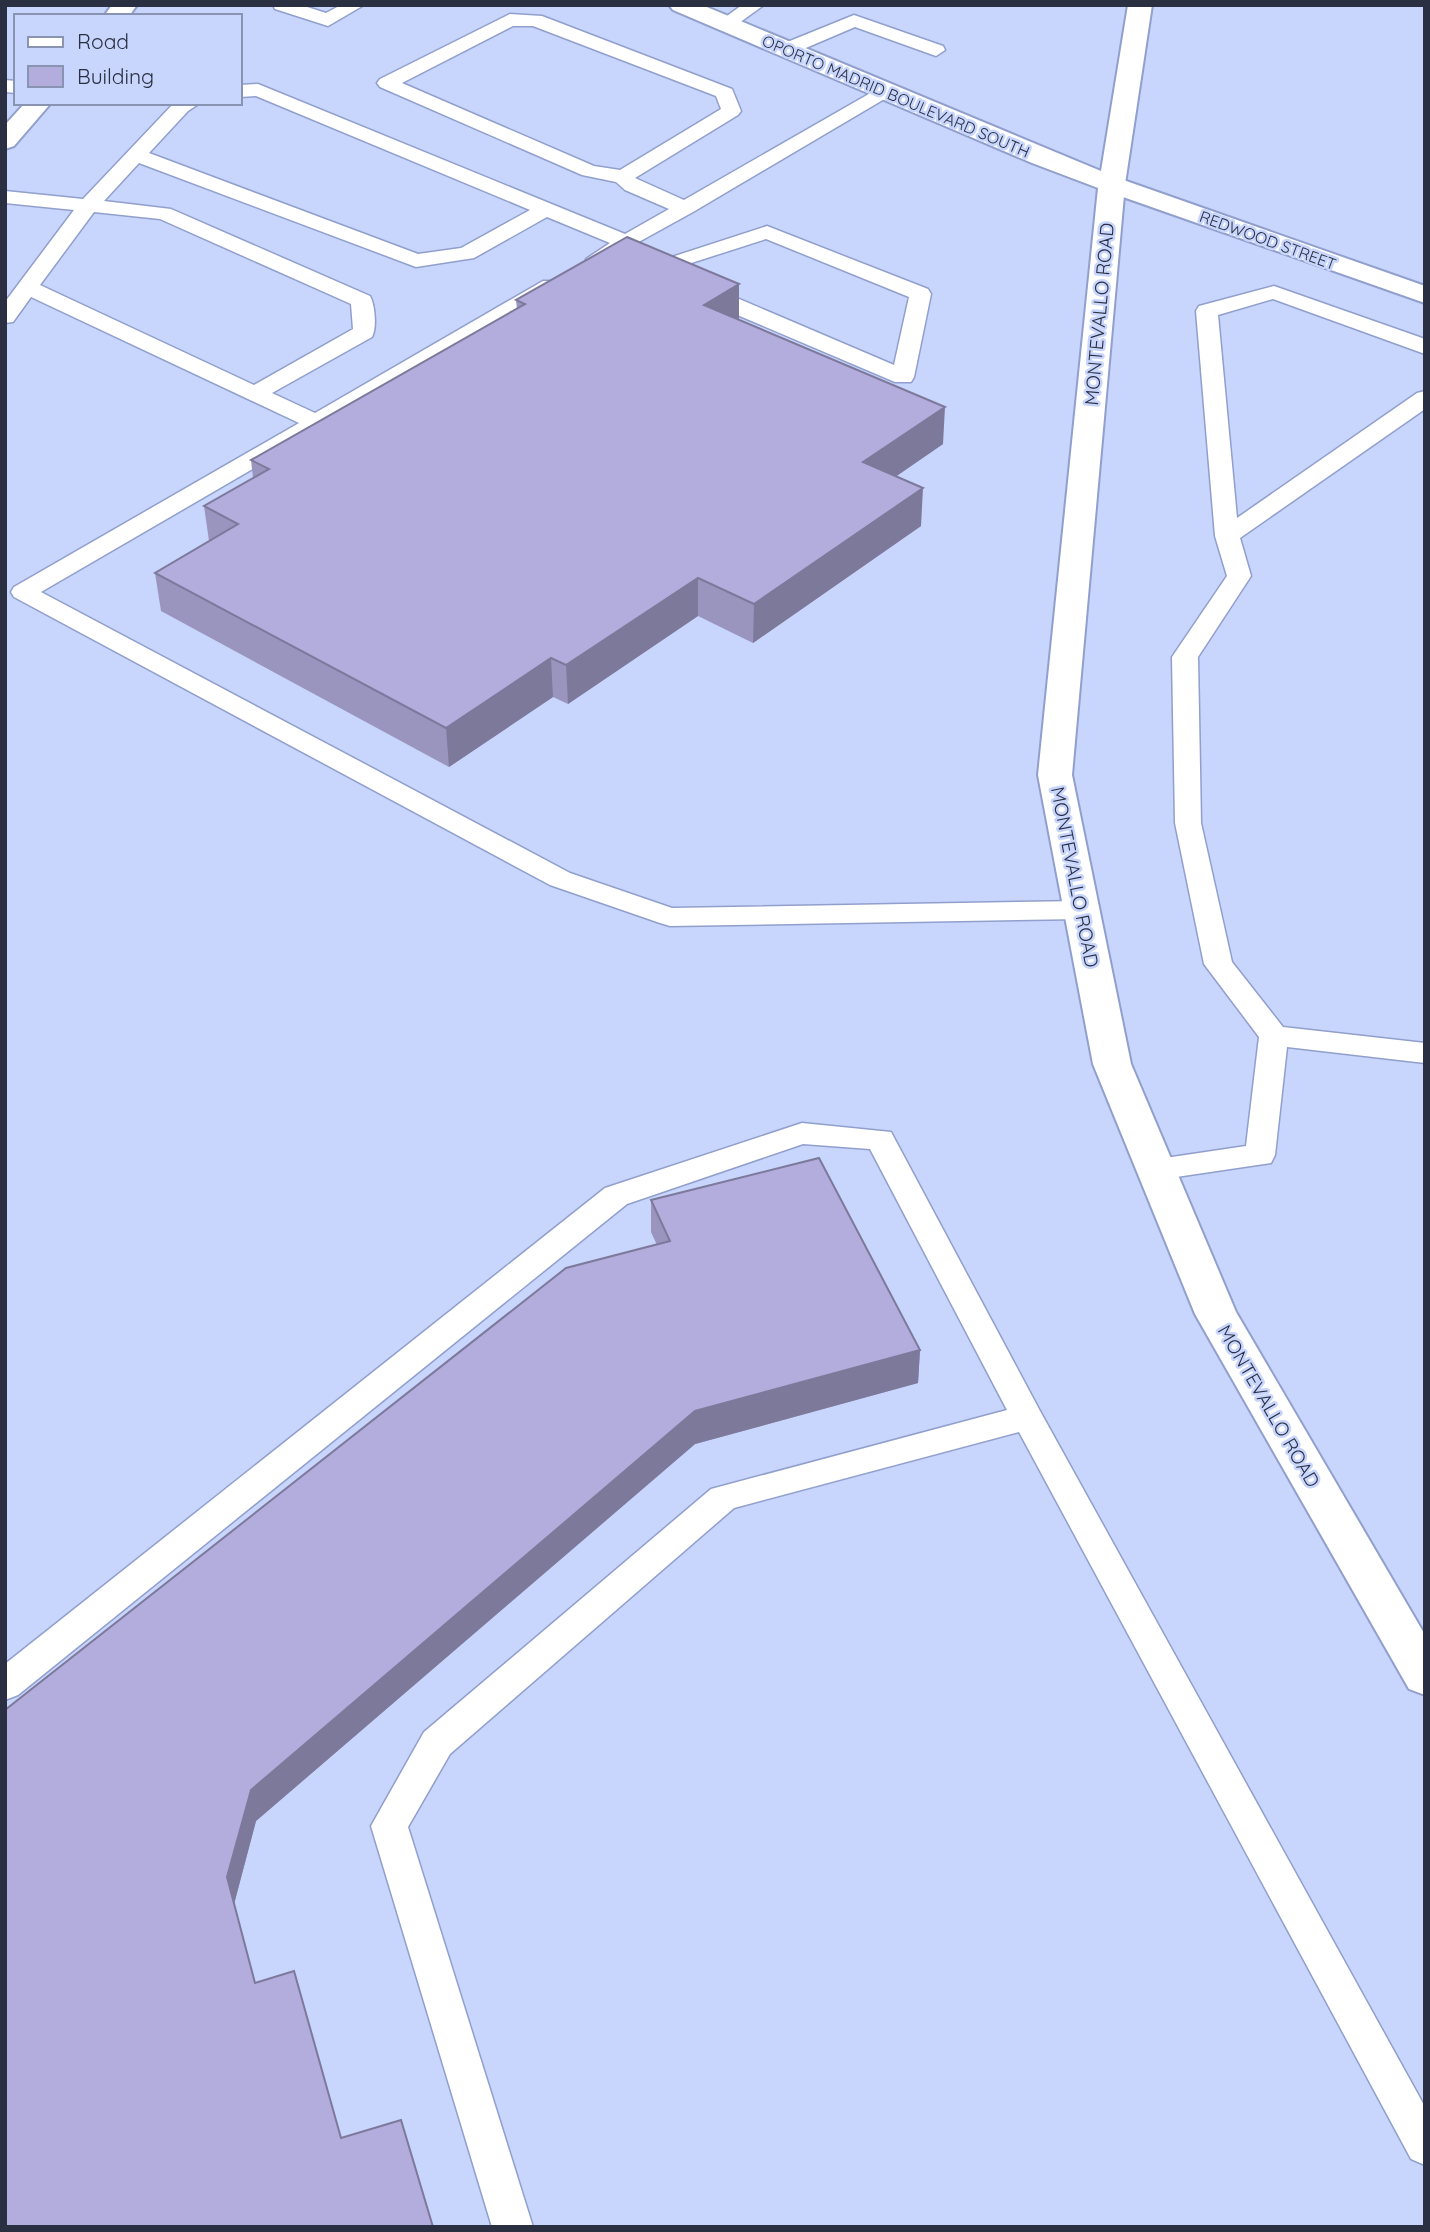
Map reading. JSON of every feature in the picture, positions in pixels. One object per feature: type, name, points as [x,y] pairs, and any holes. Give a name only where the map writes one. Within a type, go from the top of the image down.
[{"type":"main road","name":"OPORTO MADRID BOULEVARD SOUTH","points":[[681,5],[1041,158],[1112,184]]},
{"type":"main road","name":"MONTEVALLO ROAD","points":[[1140,6],[1112,184],[1055,775],[1112,1064],[1216,1314],[1425,1676]]},
{"type":"main road","points":[[5,141],[37,105]]},
{"type":"main road","name":"REDWOOD STREET","points":[[1112,184],[1425,295]]},
{"type":"lane","points":[[282,5],[328,20],[355,5]]},
{"type":"lane","points":[[725,24],[755,5]]},
{"type":"lane","points":[[1129,5],[1140,6]]},
{"type":"lane","points":[[623,177],[731,111],[725,93],[535,20],[520,18],[510,20],[387,83],[589,171],[623,177],[632,186],[686,208]]},
{"type":"lane","points":[[788,49],[854,21],[936,50]]},
{"type":"lane","points":[[242,91],[258,90],[546,209],[618,247],[650,270],[903,377],[920,294],[767,232],[650,270]]},
{"type":"lane","points":[[14,586],[316,422],[888,91]]},
{"type":"lane","points":[[5,317],[87,207],[186,105]]},
{"type":"lane","points":[[136,155],[278,206],[416,261],[467,254],[546,209]]},
{"type":"lane","points":[[5,197],[164,213],[362,301],[365,332],[254,394]]},
{"type":"lane","points":[[28,287],[316,422]]},
{"type":"lane","points":[[1156,1169],[1260,1155],[1274,1036],[1218,964],[1188,823],[1185,657],[1239,576],[1227,536],[1207,311],[1274,292],[1425,347]]},
{"type":"lane","points":[[1227,536],[1425,398]]},
{"type":"lane","points":[[14,586],[560,878],[670,917],[1082,910]]},
{"type":"lane","points":[[1274,1036],[1425,1053]]},
{"type":"lane","points":[[5,1685],[616,1196],[803,1133],[880,1139],[1027,1417],[1425,2146]]},
{"type":"lane","points":[[513,2227],[388,1826],[437,1743],[723,1498],[1027,1417]]},
{"type":"building","points":[[627,237],[739,284],[704,305],[945,407],[863,462],[923,488],[754,604],[698,578],[566,665],[551,658],[446,728],[155,573],[238,524],[204,506],[269,469],[251,460],[525,304],[516,300]]},
{"type":"building","points":[[819,1158],[920,1350],[695,1411],[251,1790],[227,1877],[255,1983],[294,1971],[341,2138],[401,2120],[433,2227],[5,2227],[5,1710],[566,1268],[670,1241],[651,1200]]}]
